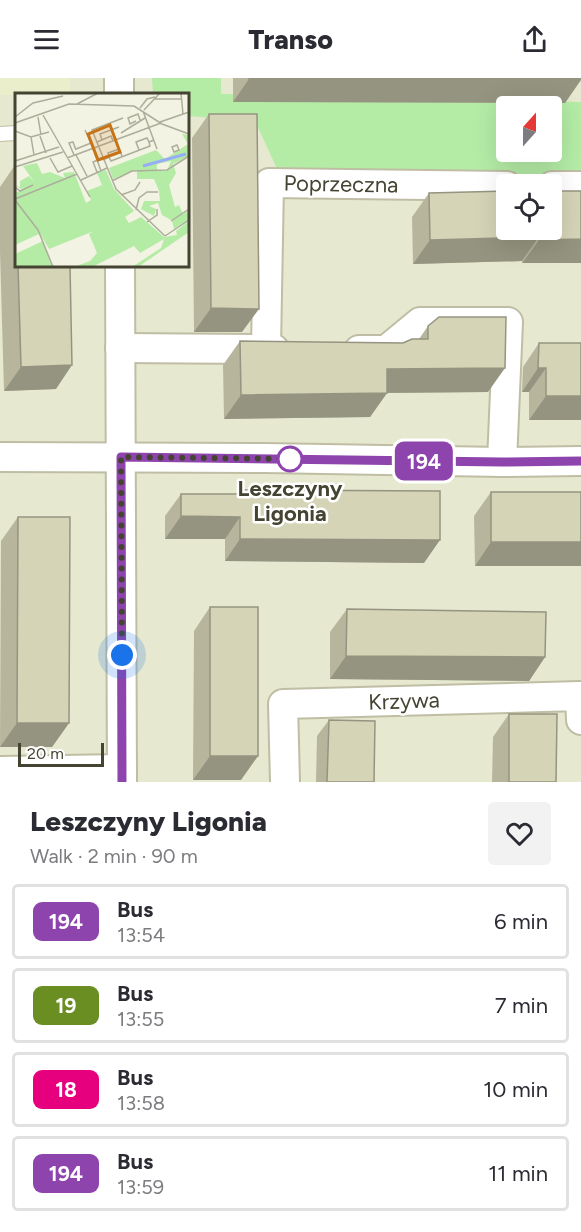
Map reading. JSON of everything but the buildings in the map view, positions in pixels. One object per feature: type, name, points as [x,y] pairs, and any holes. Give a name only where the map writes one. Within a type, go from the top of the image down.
[{"type":"street","name":"Poprzeczna","points":[[266,348],[268,183],[496,186]]},
{"type":"street","points":[[562,186],[581,186]]},
{"type":"street","points":[[0,771],[122,776],[120,267]]},
{"type":"street","points":[[332,350],[386,350],[420,322],[508,322],[502,462]]},
{"type":"street","points":[[120,348],[299,349]]},
{"type":"street","points":[[0,457],[581,461]]},
{"type":"street","name":"Krzywa","points":[[285,782],[283,704],[580,696],[581,720]]},
{"type":"shaded area","points":[[0,78],[581,78],[581,782],[0,782]]},
{"type":"shaded area","points":[[0,78],[70,78],[70,93],[0,95]]},
{"type":"green space","points":[[152,78],[221,78],[221,94],[496,100],[496,162],[562,162],[562,102],[581,102],[581,177],[562,177],[562,174],[496,174],[496,176],[279,173],[255,121],[189,116],[189,93],[153,93]]},
{"type":"bus line","name":"194","points":[[122,782],[121,457],[581,461]]},
{"type":"place","name":"Leszczyny Ligonia","points":[[290,459]]},
{"type":"route","points":[[122,655],[121,457],[290,459]]}]
